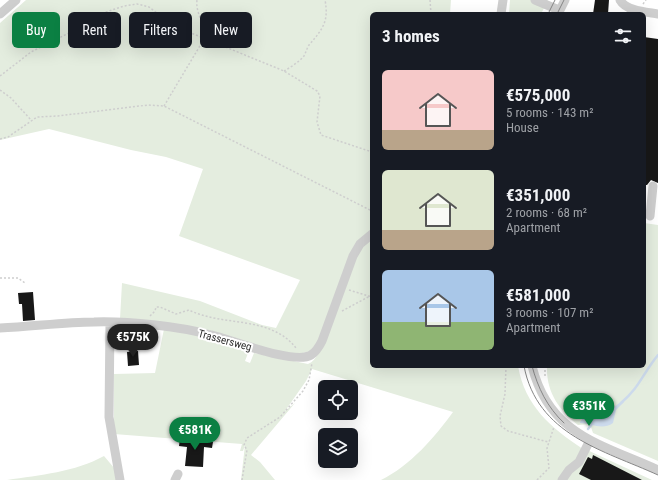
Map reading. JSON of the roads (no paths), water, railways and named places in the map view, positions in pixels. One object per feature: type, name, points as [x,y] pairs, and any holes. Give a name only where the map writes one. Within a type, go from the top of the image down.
[{"type":"street","points":[[0,14],[16,0]]},
{"type":"street","points":[[501,12],[503,0]]},
{"type":"street","points":[[535,0],[559,12],[565,0]]},
{"type":"street","points":[[622,6],[658,14]]},
{"type":"street","points":[[650,217],[653,186]]},
{"type":"street","name":"Trassersweg","points":[[0,328],[94,322],[152,326],[201,332],[282,356],[305,357],[315,352],[318,348],[332,317],[350,261],[356,250],[370,236]]},
{"type":"street","points":[[110,323],[111,366],[109,414],[120,480]]},
{"type":"street","points":[[533,368],[540,390],[554,412],[568,427],[590,440],[658,470]]},
{"type":"street","points":[[562,480],[569,470],[579,462],[590,440]]},
{"type":"water","points":[[590,400],[604,400],[613,408],[623,400],[624,402],[616,410],[613,423],[601,427],[580,423],[586,405]]},
{"type":"waterway","points":[[621,403],[637,386],[658,355]]},
{"type":"waterway","points":[[588,429],[593,423]]},
{"type":"tram line","points":[[549,12],[555,0]]},
{"type":"tram line","points":[[558,12],[564,0]]},
{"type":"tram line","points":[[525,368],[531,389],[543,409],[558,424],[575,437],[595,448],[658,475]]},
{"type":"tram line","points":[[533,368],[544,397],[564,423]]}]
